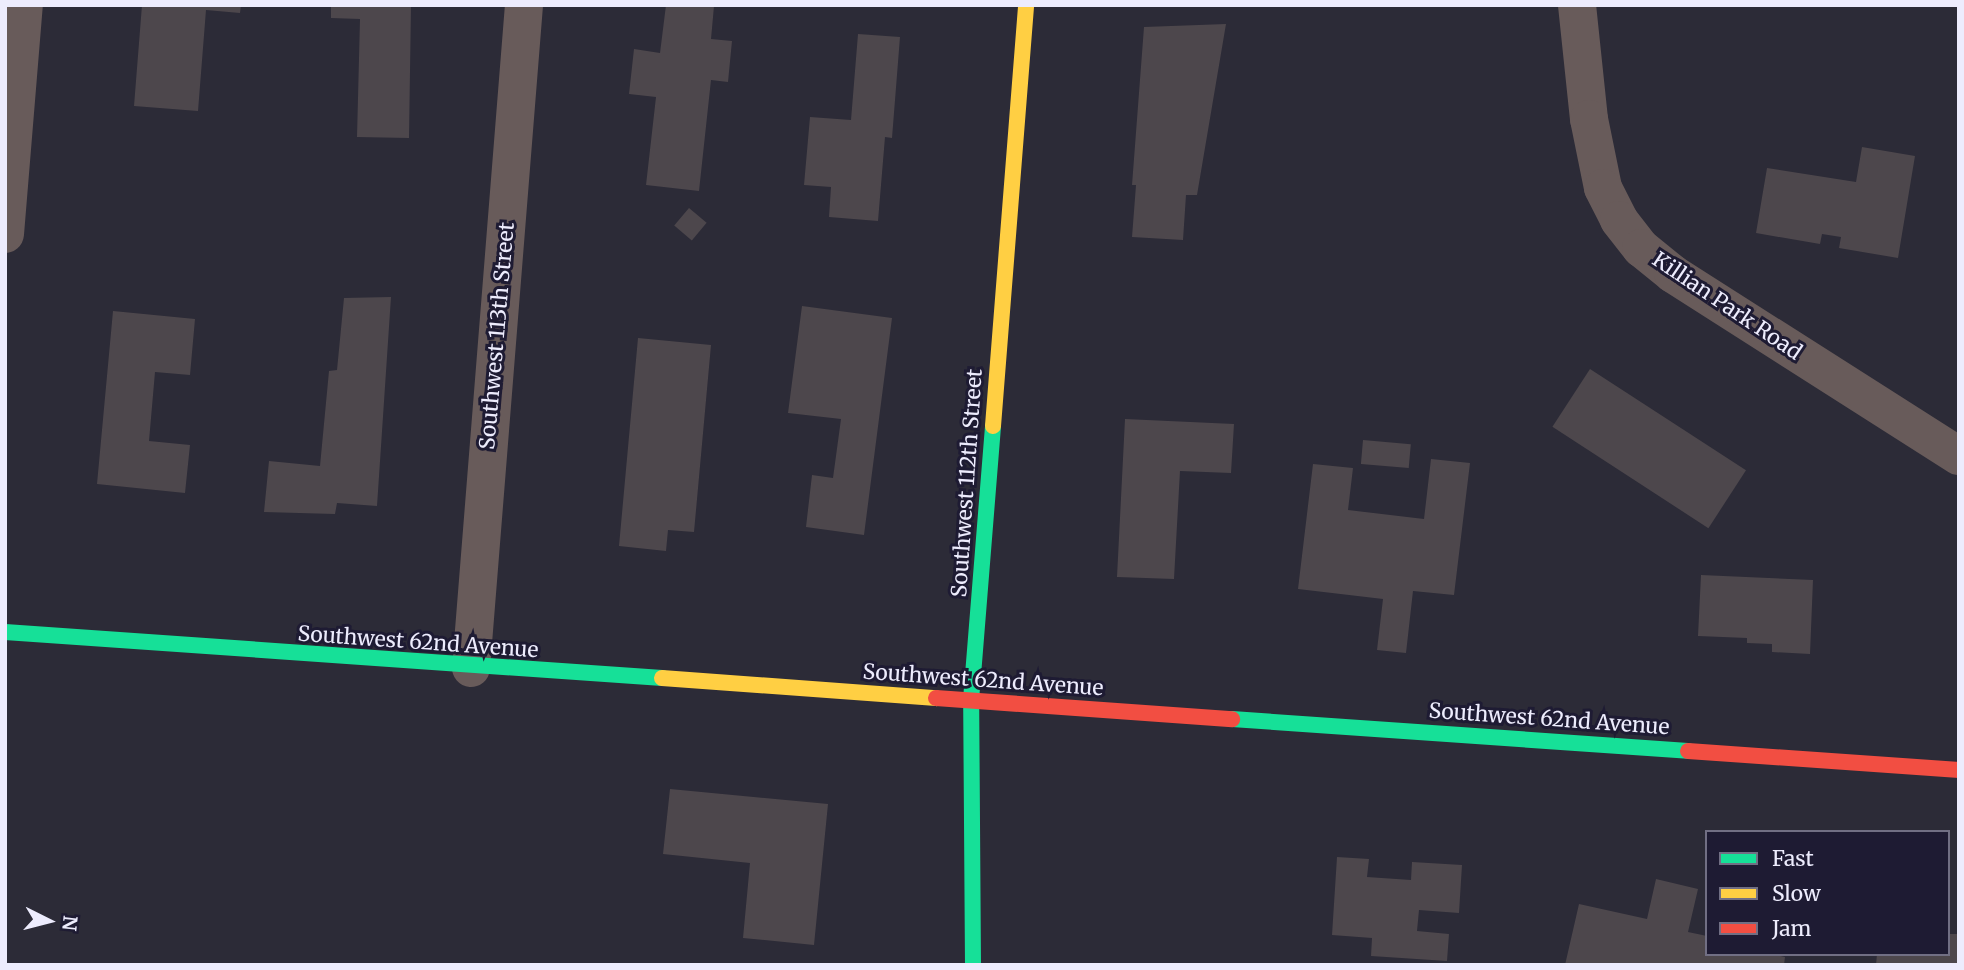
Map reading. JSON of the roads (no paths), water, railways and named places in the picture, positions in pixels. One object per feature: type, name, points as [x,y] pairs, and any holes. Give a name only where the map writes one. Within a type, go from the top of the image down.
[{"type":"street","points":[[5,234],[24,5]]},
{"type":"street","name":"Southwest 113th Street","points":[[471,668],[524,5]]},
{"type":"street","name":"Southwest 112th Street","points":[[973,965],[971,700],[1026,5]]},
{"type":"street","name":"Killian Park Road","points":[[1577,5],[1588,119],[1603,188],[1641,248],[1673,274],[1959,456]]},
{"type":"street","name":"Southwest 62nd Avenue","points":[[5,632],[471,668],[971,700],[1959,770]]}]
